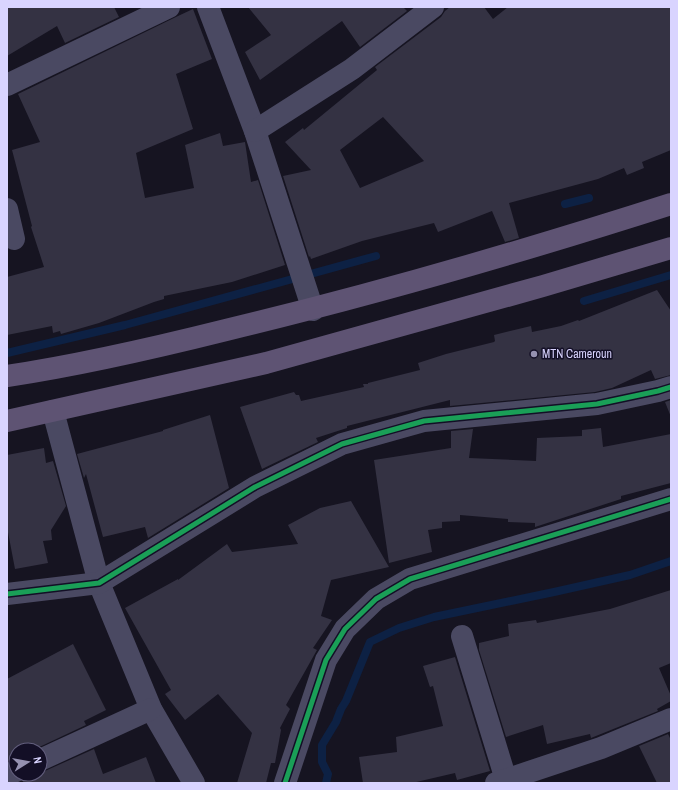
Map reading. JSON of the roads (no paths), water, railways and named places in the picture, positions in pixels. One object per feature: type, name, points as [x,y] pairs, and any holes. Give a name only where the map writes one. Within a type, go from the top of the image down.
[{"type":"main road","points":[[7,376],[45,370],[148,349],[313,310],[497,257],[671,204]]},
{"type":"main road","points":[[7,421],[266,363],[543,286],[671,248]]},
{"type":"street","points":[[7,85],[169,7]]},
{"type":"street","points":[[208,7],[255,131],[313,310]]},
{"type":"street","points":[[255,131],[352,69],[433,7]]},
{"type":"street","points":[[7,209],[14,239]]},
{"type":"street","points":[[7,594],[99,583],[255,487],[342,444],[424,421],[597,404],[671,387]]},
{"type":"street","points":[[53,411],[99,583],[151,709],[194,783]]},
{"type":"street","points":[[285,783],[326,660],[344,629],[376,598],[410,579],[671,499]]},
{"type":"street","points":[[462,636],[503,782],[601,748],[671,719]]},
{"type":"street","points":[[48,756],[151,709]]},
{"type":"waterway","points":[[565,204],[589,198]]},
{"type":"waterway","points":[[7,353],[125,325],[376,256]]},
{"type":"waterway","points":[[584,301],[671,275]]},
{"type":"waterway","points":[[326,783],[328,774],[322,762],[322,745],[336,722],[346,701],[370,642],[399,628],[434,617],[630,575],[671,561]]},
{"type":"place","name":"MTN Cameroun","points":[[534,354]]}]
